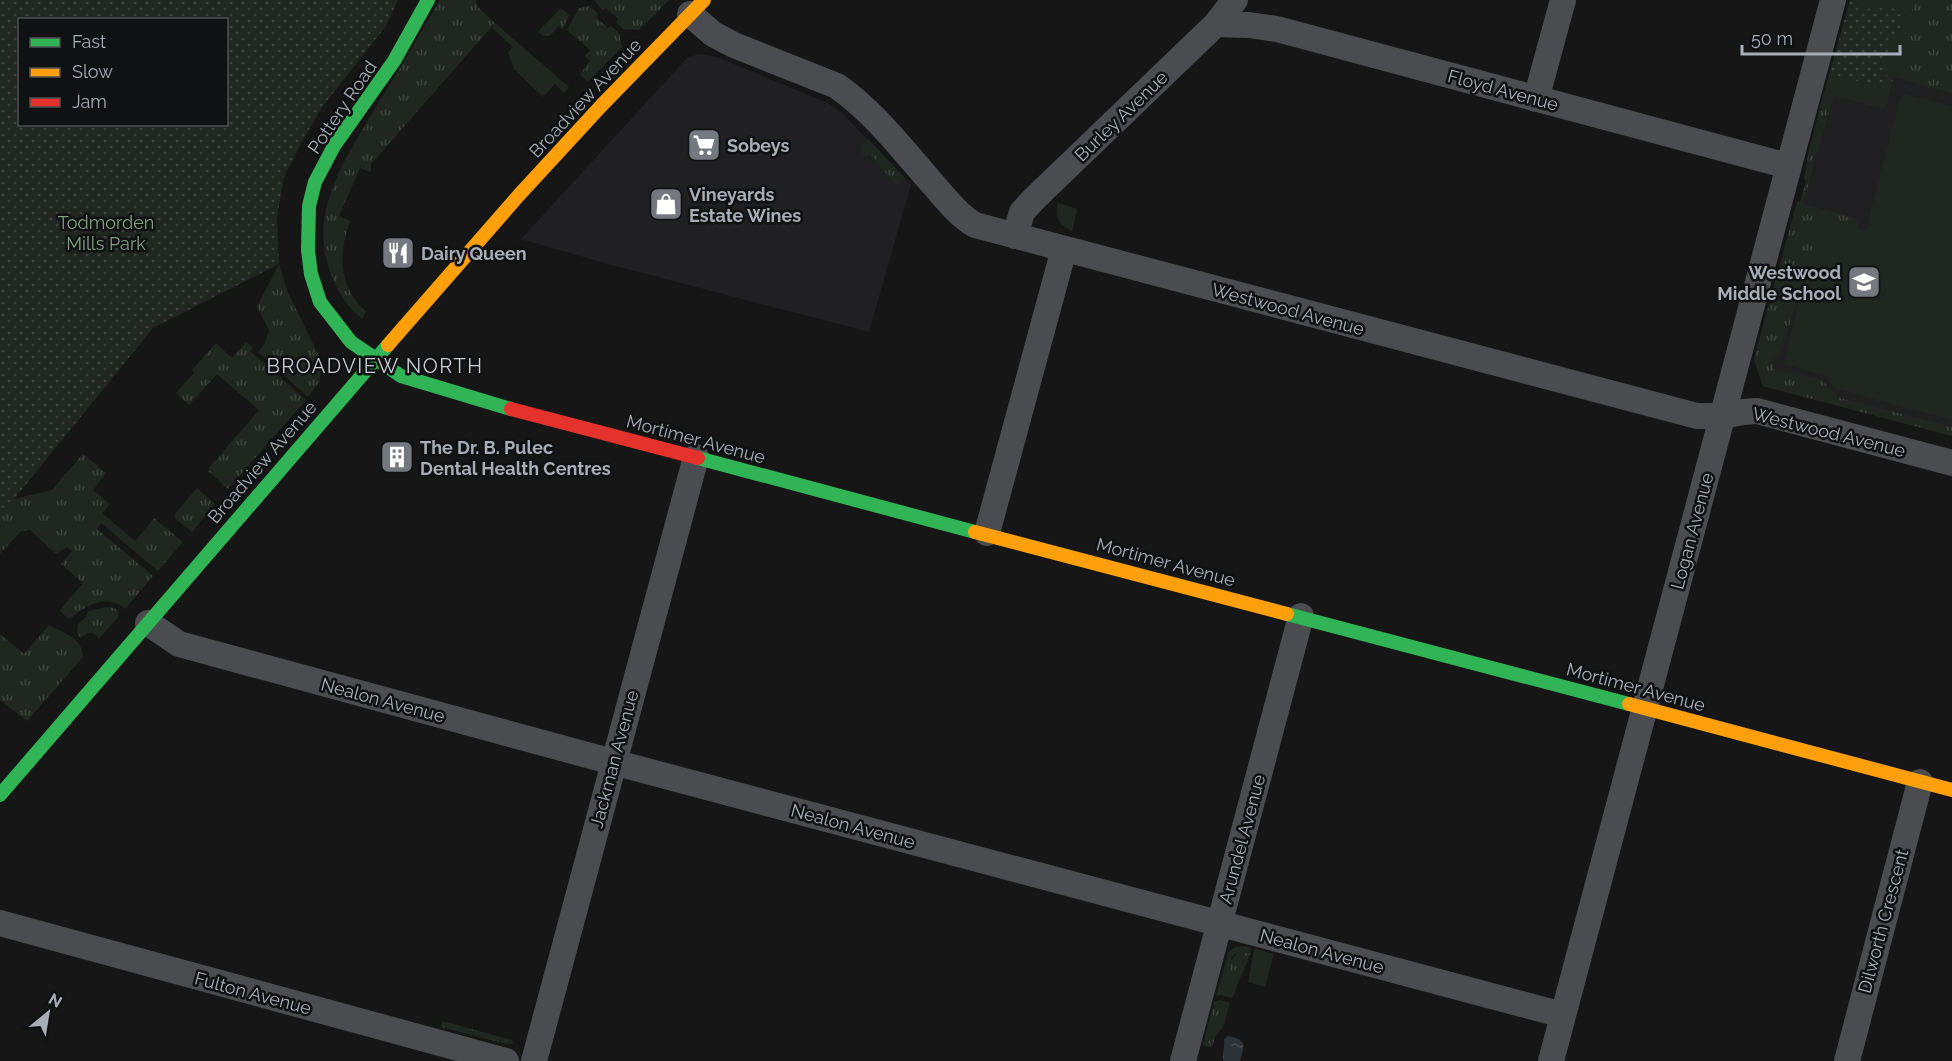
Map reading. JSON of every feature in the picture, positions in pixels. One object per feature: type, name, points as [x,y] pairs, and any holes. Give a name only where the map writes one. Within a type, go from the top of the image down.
[{"type":"street","name":"Pottery Road","points":[[376,359],[351,342],[320,302],[311,274],[308,250],[309,206],[315,182],[334,146],[394,61],[428,0]]},
{"type":"street","name":"Burley Avenue","points":[[1015,236],[1022,212],[1035,198],[1216,24],[1235,0]]},
{"type":"street","points":[[1536,99],[1563,0]]},
{"type":"street","name":"Logan Avenue","points":[[1551,1061],[1833,0]]},
{"type":"street","name":"Broadview Avenue","points":[[0,795],[526,187],[697,7]]},
{"type":"street","name":"Westwood Avenue","points":[[697,7],[713,34],[844,91],[874,117],[966,220],[975,225],[1687,414],[1723,416],[1757,411],[1952,463]]},
{"type":"street","name":"Floyd Avenue","points":[[1216,24],[1249,25],[1277,30],[1788,166]]},
{"type":"street","points":[[987,534],[1064,249]]},
{"type":"street","name":"Mortimer Avenue","points":[[376,359],[401,376],[523,412],[1952,790]]},
{"type":"street","name":"Jackman Avenue","points":[[534,1061],[696,457]]},
{"type":"street","name":"Arundel Avenue","points":[[1183,1061],[1301,616]]},
{"type":"street","name":"Nealon Avenue","points":[[148,623],[179,644],[1563,1015]]},
{"type":"street","name":"Dilworth Crescent","points":[[1847,1061],[1920,782]]},
{"type":"street","name":"Fulton Avenue","points":[[0,923],[506,1061]]},
{"type":"shaded area","name":"Westwood Middle School","points":[[1903,0],[1952,0],[1952,436],[1763,386],[1754,359],[1797,202],[1803,204],[1834,95],[1885,109],[1914,3]]},
{"type":"shaded area","points":[[700,54],[717,57],[828,103],[840,111],[911,184],[869,332],[521,239],[688,57]]},
{"type":"green space","name":"Todmorden Mills Park","points":[[0,0],[398,0],[386,26],[322,107],[284,177],[277,217],[279,264],[153,328],[14,499],[0,510]]},
{"type":"green space","points":[[440,0],[476,0],[478,7],[495,23],[371,164],[371,172],[360,168],[339,216],[350,221],[342,258],[343,270],[350,292],[366,312],[362,319],[345,301],[333,279],[325,255],[323,231],[326,208],[333,186],[354,144]]},
{"type":"green space","points":[[594,0],[669,0],[639,30],[623,29],[616,22],[618,19],[606,8],[603,10]]},
{"type":"green space","points":[[1850,0],[1903,0],[1914,3],[1885,109],[1824,93]]},
{"type":"green space","points":[[1852,0],[1903,0],[1914,3],[1893,77],[1887,76],[1883,70],[1889,45],[1896,42],[1902,18],[1897,10],[1881,5],[1873,10],[1854,5]]},
{"type":"green space","points":[[1903,0],[1952,0],[1952,93],[1893,77],[1914,3]]},
{"type":"green space","points":[[590,6],[598,14],[596,17],[608,28],[611,26],[619,33],[622,47],[588,82],[580,74],[590,61],[585,56],[590,50],[567,30],[579,8]]},
{"type":"green space","points":[[561,8],[569,15],[563,29],[558,26],[551,35],[544,36],[538,32]]},
{"type":"green space","points":[[495,23],[569,87],[564,93],[555,84],[543,97],[514,69],[508,52],[513,47],[492,28]]},
{"type":"green space","points":[[1835,75],[1878,87],[1883,84],[1891,87],[1885,109],[1824,93],[1828,80]]},
{"type":"green space","points":[[1824,93],[1834,95],[1803,204],[1856,219],[1858,224],[1838,310],[1835,312],[1796,301],[1782,351],[1772,361],[1775,371],[1822,379],[1836,397],[1952,427],[1952,436],[1763,386],[1754,359],[1797,202],[1800,202],[1806,181],[1804,178],[1809,150]]},
{"type":"green space","name":"Westwood Middle School","points":[[1905,94],[1952,106],[1952,420],[1834,388],[1829,381],[1830,377],[1784,364],[1820,217],[1866,230],[1900,99]]},
{"type":"green space","points":[[868,139],[905,178],[896,186],[870,153],[865,157],[860,151],[861,145]]},
{"type":"green space","points":[[1058,203],[1077,209],[1072,231],[1059,220]]},
{"type":"green space","points":[[279,264],[288,293],[323,364],[319,382],[308,397],[258,352],[264,345],[269,330],[257,307]]},
{"type":"green space","points":[[246,342],[253,348],[250,351],[306,400],[228,489],[208,471],[209,468],[259,410],[217,374],[189,405],[176,393],[194,373],[192,370],[216,343],[232,358]]},
{"type":"green space","points":[[83,454],[106,473],[93,490],[110,504],[102,513],[135,541],[154,518],[183,542],[158,571],[101,523],[97,529],[153,576],[125,609],[118,604],[104,601],[90,605],[71,618],[67,618],[60,610],[83,583],[61,564],[72,551],[67,547],[56,554],[30,530],[21,531],[0,554],[0,510],[14,499],[52,490]]},
{"type":"green space","points":[[197,488],[215,504],[192,532],[175,518],[176,513]]},
{"type":"green space","points":[[106,607],[115,608],[118,617],[99,639],[97,635],[91,633],[81,638],[77,634],[78,624],[86,617],[88,611]]},
{"type":"green space","points":[[49,625],[76,641],[80,645],[83,657],[27,721],[0,700],[0,634],[24,654]]},
{"type":"green space","points":[[1235,947],[1251,948],[1250,953],[1239,953],[1232,958],[1228,992],[1235,992],[1232,998],[1216,996],[1228,953]]},
{"type":"green space","points":[[1256,949],[1274,954],[1265,987],[1248,982]]},
{"type":"green space","points":[[1240,952],[1250,953],[1247,964],[1235,992],[1228,992],[1228,969],[1232,959]]},
{"type":"green space","points":[[1220,1000],[1230,1003],[1223,1027],[1215,1037],[1212,1048],[1203,1045],[1214,1002]]},
{"type":"green space","points":[[442,1021],[512,1040],[513,1044],[441,1027]]},
{"type":"water","points":[[1228,1036],[1239,1039],[1243,1044],[1240,1061],[1223,1061],[1224,1039]]},
{"type":"traffic: fast","points":[[428,0],[394,61],[334,146],[315,182],[309,206],[308,250],[311,274],[320,302],[351,342],[401,376],[511,409]]},
{"type":"traffic: fast","points":[[0,795],[388,345]]},
{"type":"traffic: fast","points":[[698,458],[975,532]]},
{"type":"traffic: fast","points":[[1287,614],[1629,704]]},
{"type":"traffic: slow","points":[[388,345],[519,195],[704,0]]},
{"type":"traffic: slow","points":[[975,532],[1287,614]]},
{"type":"traffic: slow","points":[[1629,704],[1952,790]]},
{"type":"traffic: jam","points":[[511,409],[698,458]]},
{"type":"place","name":"Sobeys","points":[[704,145]]},
{"type":"place","name":"Vineyards Estate Wines","points":[[666,204]]},
{"type":"place","name":"Dairy Queen","points":[[398,253]]},
{"type":"place","name":"Westwood Middle School","points":[[1864,282]]},
{"type":"place","name":"The Dr. B. Pulec Dental Health Centres","points":[[397,457]]},
{"type":"district","name":"BROADVIEW NORTH","points":[[375,366]]}]
